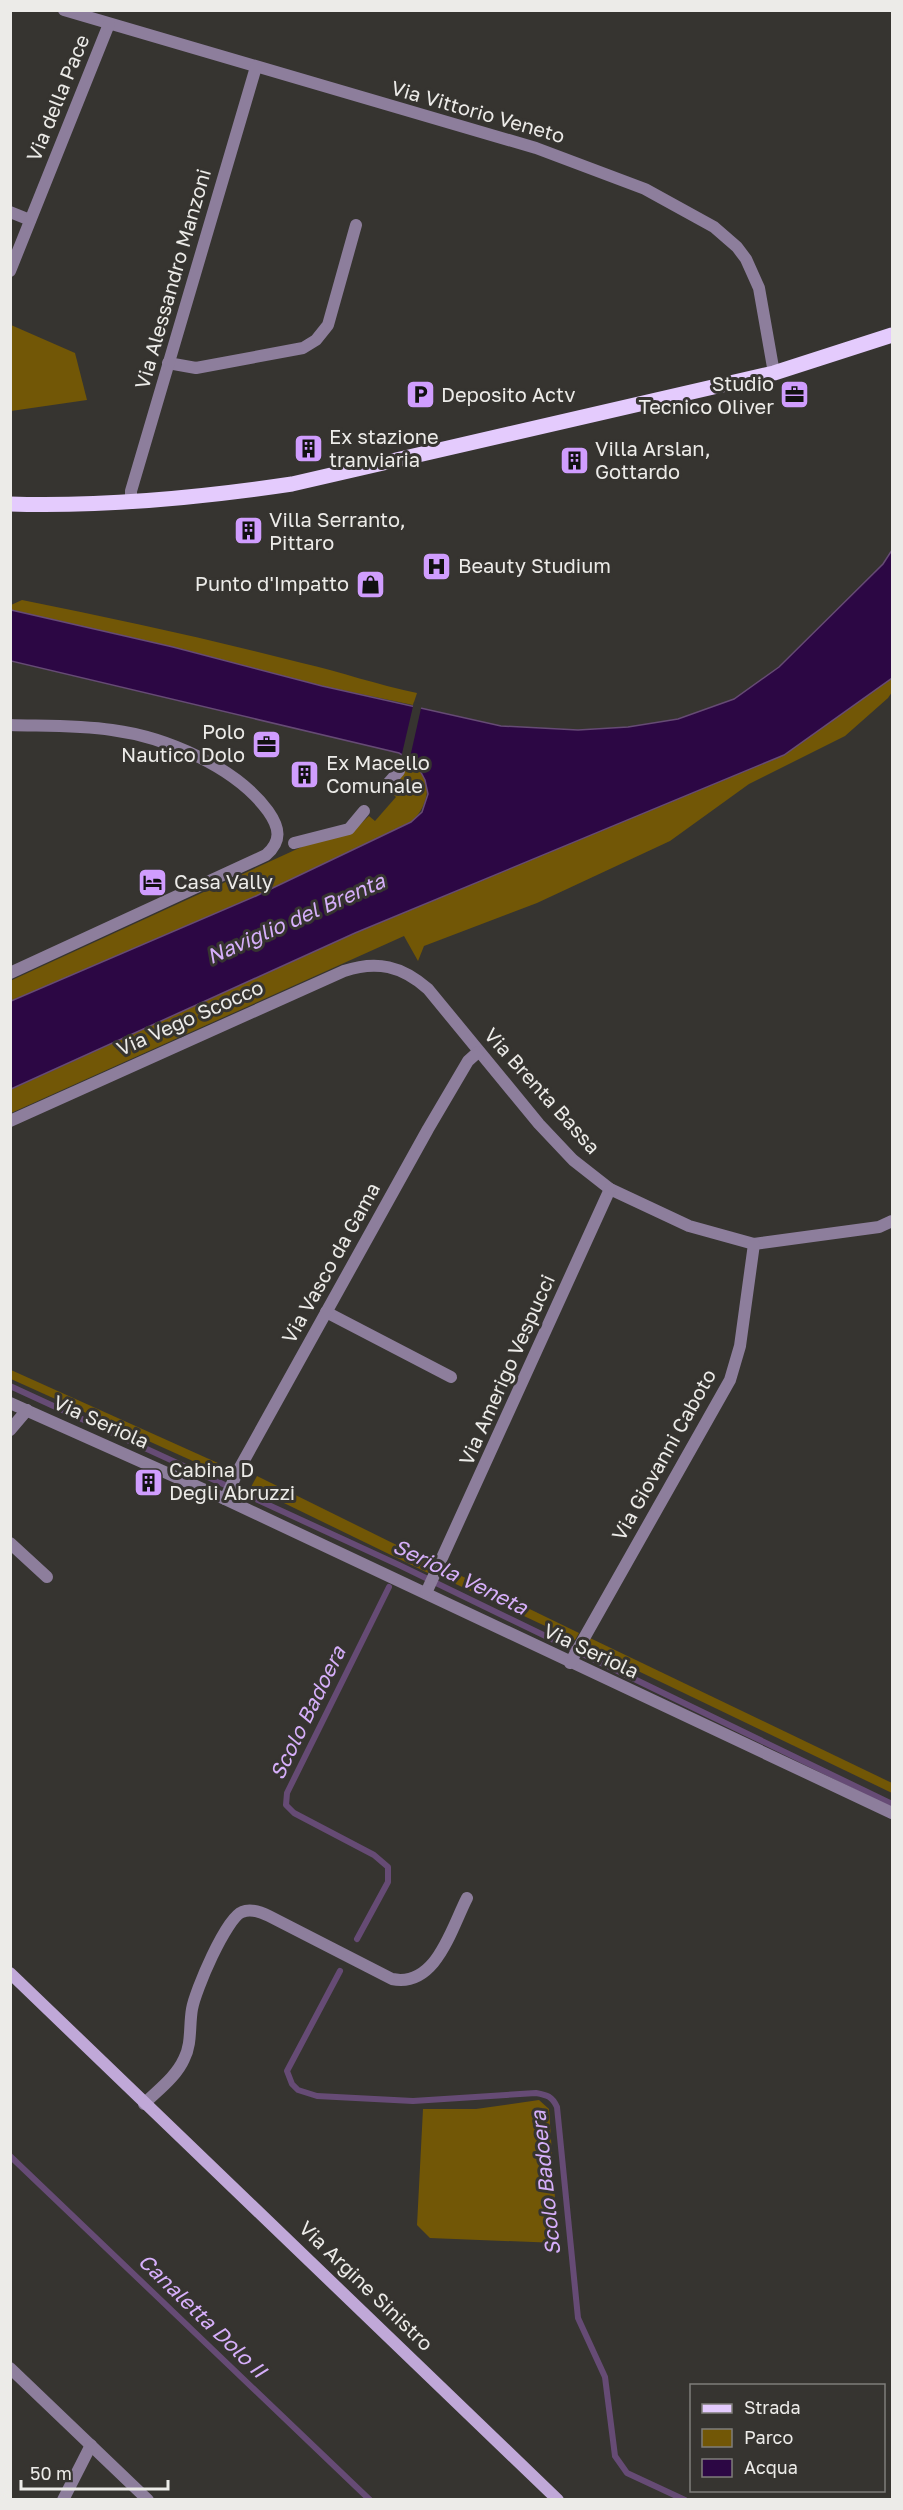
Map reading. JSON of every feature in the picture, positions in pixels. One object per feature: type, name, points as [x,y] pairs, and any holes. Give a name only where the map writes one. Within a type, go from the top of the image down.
[{"type":"main road","points":[[10,504],[71,506],[214,496],[323,477],[774,373],[892,335]]},
{"type":"main road","name":"Via Argine Sinistro","points":[[10,1973],[558,2499]]},
{"type":"street","name":"Via Vittorio Veneto","points":[[64,10],[103,18],[256,67],[571,159],[645,189],[699,218],[737,247],[754,273],[774,373]]},
{"type":"street","name":"Via della Pace","points":[[10,271],[103,18]]},
{"type":"street","name":"Via Alessandro Manzoni","points":[[131,503],[131,491],[256,67]]},
{"type":"street","points":[[10,212],[30,220]]},
{"type":"street","points":[[168,363],[196,368],[303,348],[316,340],[328,325],[356,225]]},
{"type":"street","points":[[10,724],[126,732],[192,755],[226,772],[253,794],[275,821],[278,839],[276,846],[266,855],[10,973]]},
{"type":"street","points":[[385,787],[399,771]]},
{"type":"street","points":[[294,843],[349,829],[364,812]]},
{"type":"street","name":"Via Vego Scocco","points":[[10,1121],[344,970],[361,965],[389,966]]},
{"type":"street","name":"Via Brenta Bassa","points":[[389,966],[413,976],[428,989],[478,1052],[573,1160],[610,1189],[689,1226],[754,1244],[879,1227],[892,1221]]},
{"type":"street","name":"Via Vasco da Gama","points":[[227,1496],[238,1471],[445,1100],[468,1061],[478,1052]]},
{"type":"street","name":"Via Amerigo Vespucci","points":[[428,1590],[610,1189]]},
{"type":"street","name":"Via Giovanni Caboto","points":[[571,1660],[730,1380],[740,1346],[754,1244]]},
{"type":"street","points":[[326,1312],[451,1377]]},
{"type":"street","name":"Via Seriola","points":[[10,1403],[227,1496],[892,1813]]},
{"type":"street","points":[[10,1430],[27,1410]]},
{"type":"street","points":[[10,1543],[47,1577]]},
{"type":"street","points":[[144,2104],[166,2083],[185,2058],[189,2043],[192,2007],[198,1990],[236,1916],[243,1912],[261,1912],[392,1979],[411,1980],[420,1976],[433,1963],[466,1898]]},
{"type":"street","points":[[10,2368],[148,2499]]},
{"type":"street","points":[[63,2499],[91,2445]]},
{"type":"green space","points":[[11,325],[75,353],[87,400],[11,411]]},
{"type":"green space","points":[[22,600],[232,646],[417,693],[413,705],[322,686],[173,647],[11,610],[11,605]]},
{"type":"green space","points":[[892,678],[892,692],[888,698],[845,736],[749,784],[670,841],[537,903],[424,946],[418,961],[404,936],[11,1113],[10,1090],[355,933],[784,755]]},
{"type":"green space","points":[[410,759],[423,772],[427,790],[422,807],[411,822],[256,896],[11,1001],[10,981],[308,844],[352,832],[369,816],[375,821],[396,797],[388,790],[408,766]]},
{"type":"green space","points":[[11,1370],[229,1468],[226,1476],[11,1379]]},
{"type":"green space","points":[[257,1476],[433,1563],[428,1573],[251,1487]]},
{"type":"green space","points":[[447,1569],[579,1633],[575,1640],[443,1578]]},
{"type":"green space","points":[[590,1638],[892,1783],[892,1793],[586,1646]]},
{"type":"green space","points":[[539,2100],[549,2109],[558,2243],[430,2238],[417,2225],[423,2109],[476,2109]]},
{"type":"water","name":"Naviglio del Brenta","points":[[892,550],[892,678],[784,755],[355,933],[11,1089],[11,1001],[256,896],[411,822],[422,812],[428,794],[425,780],[416,763],[399,753],[11,661],[11,610],[173,647],[322,686],[501,726],[578,730],[628,727],[678,719],[734,699],[779,667],[883,564]]},
{"type":"pier","points":[[414,702],[422,704],[409,762],[401,758]]},
{"type":"waterway","name":"Seriola Veneta","points":[[10,1386],[399,1565],[892,1804]]},
{"type":"waterway","name":"Scolo Badoera","points":[[357,1939],[388,1882],[388,1867],[374,1855],[294,1813],[286,1805],[287,1793],[389,1587]]},
{"type":"waterway","name":"Scolo Badoera","points":[[340,1971],[287,2071],[292,2084],[298,2090],[317,2096],[413,2101],[536,2093],[549,2097],[555,2103],[578,2318],[605,2377],[615,2456],[627,2473],[685,2500]]},
{"type":"waterway","name":"Canaletta Dolo II","points":[[10,2156],[370,2500]]},
{"type":"place","name":"Deposito Actv","points":[[420,395]]},
{"type":"place","name":"Studio Tecnico Oliver","points":[[795,395]]},
{"type":"place","name":"Ex stazione tranviaria","points":[[308,449]]},
{"type":"place","name":"Villa Arslan, Gottardo","points":[[574,461]]},
{"type":"place","name":"Villa Serranto, Pittaro","points":[[248,531]]},
{"type":"place","name":"Beauty Studium","points":[[437,566]]},
{"type":"place","name":"Punto d'Impatto","points":[[370,584]]},
{"type":"place","name":"Polo Nautico Dolo","points":[[266,744]]},
{"type":"place","name":"Ex Macello Comunale","points":[[305,775]]},
{"type":"place","name":"Casa Vally","points":[[153,882]]},
{"type":"place","name":"Cabina D Degli Abruzzi","points":[[148,1482]]}]
